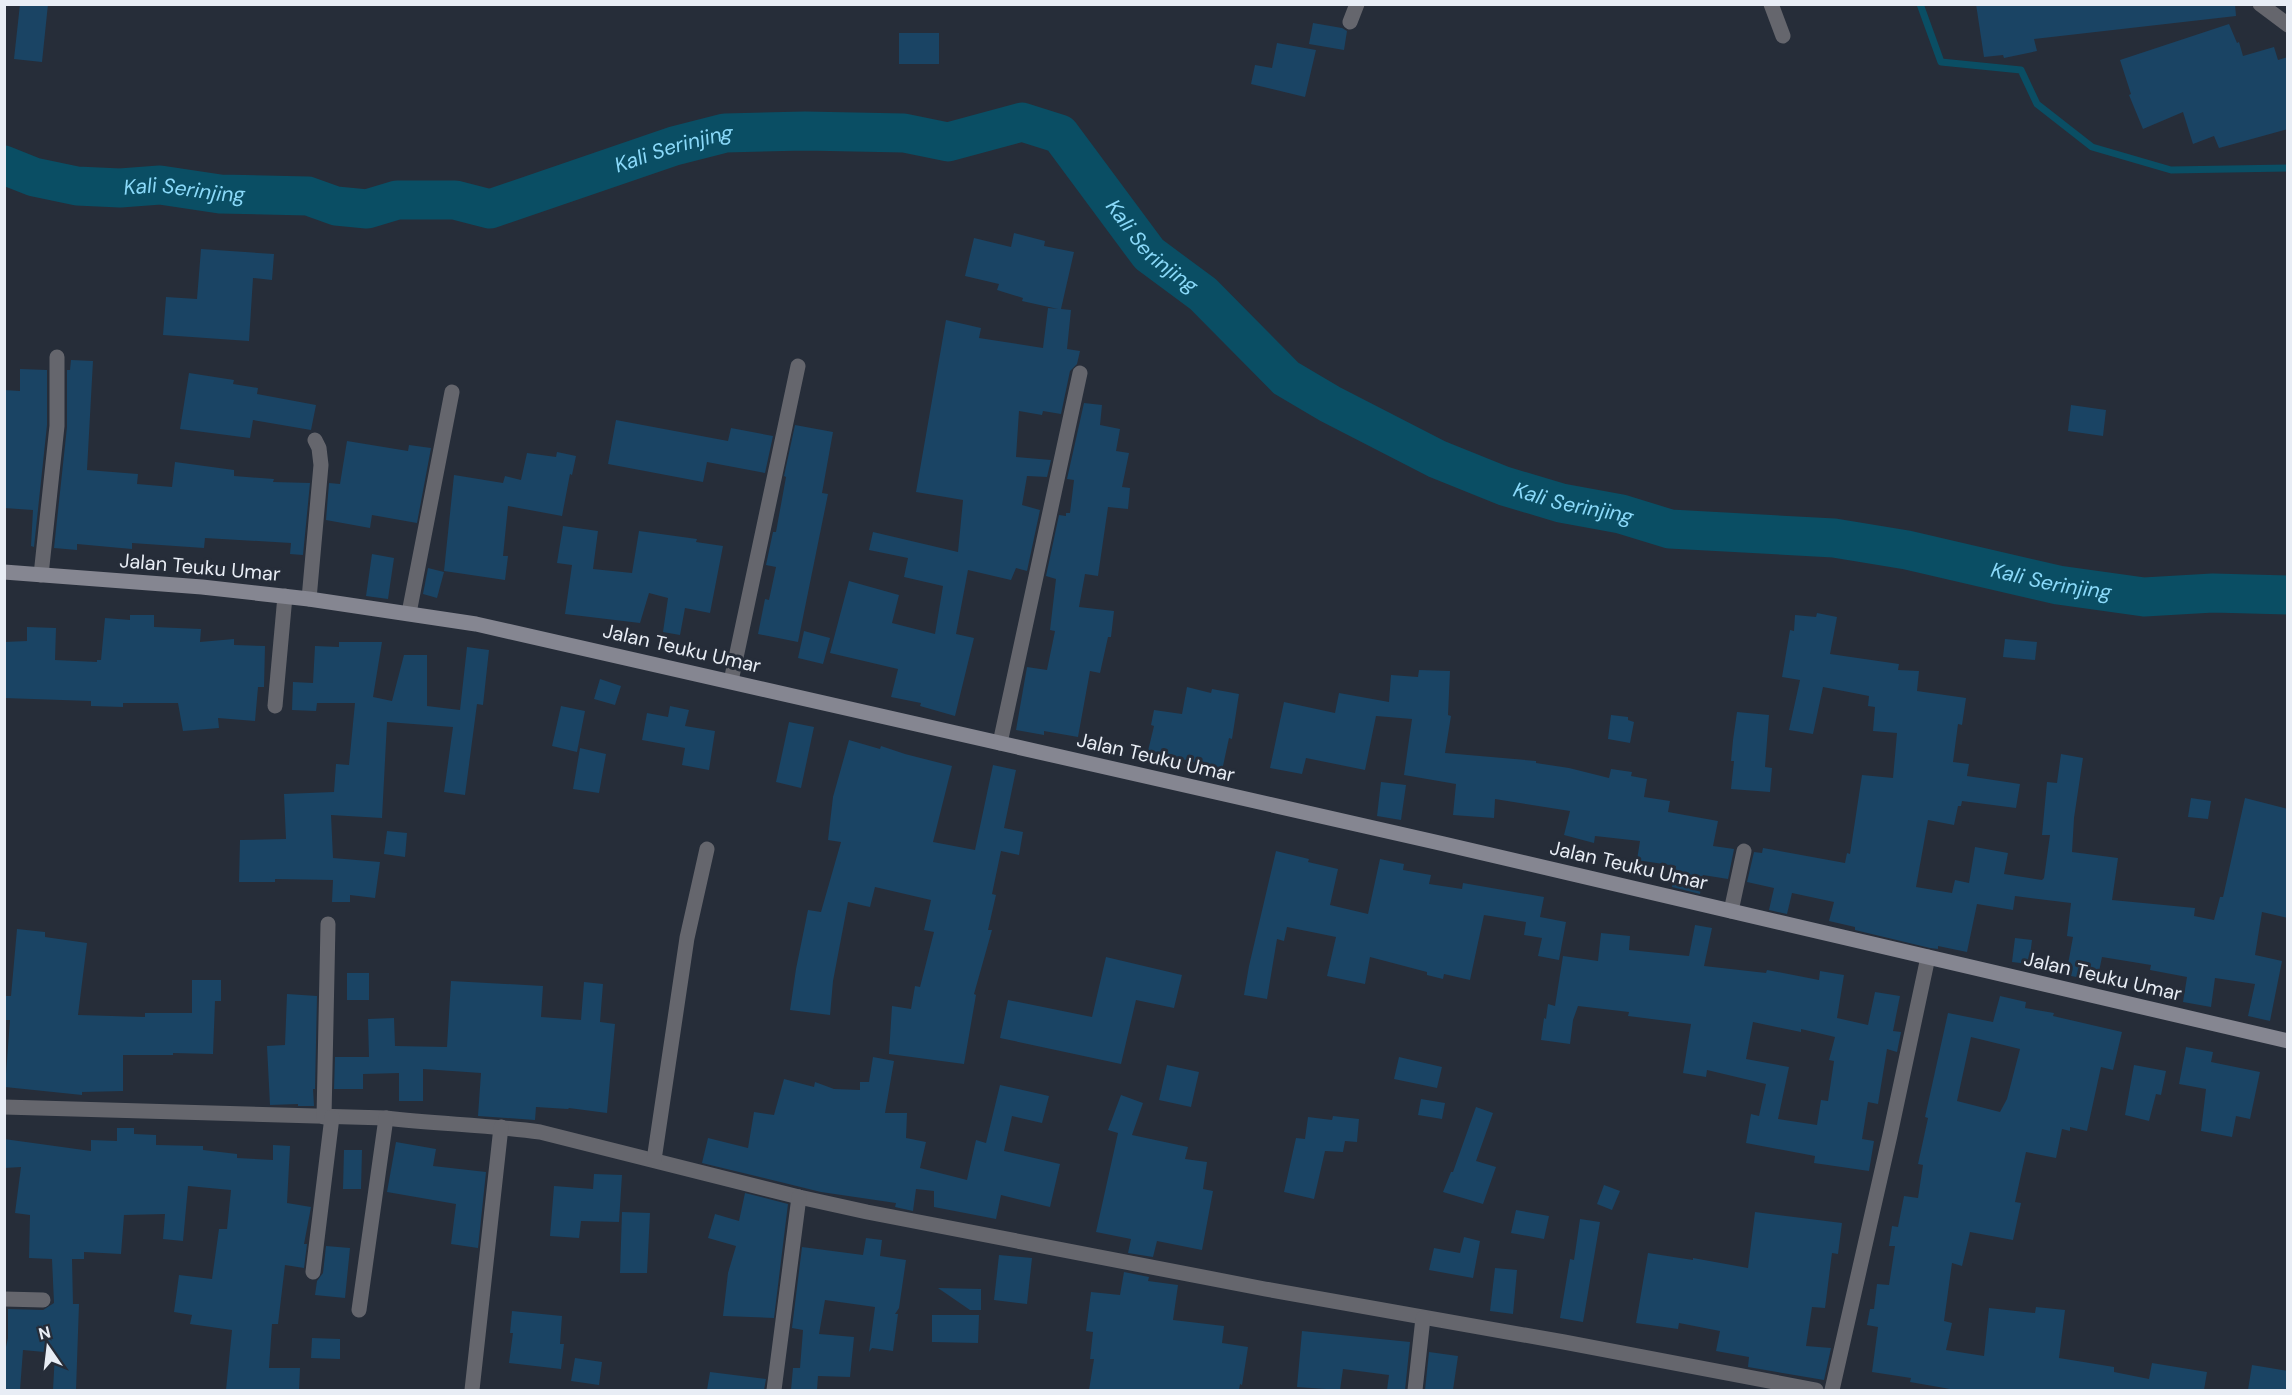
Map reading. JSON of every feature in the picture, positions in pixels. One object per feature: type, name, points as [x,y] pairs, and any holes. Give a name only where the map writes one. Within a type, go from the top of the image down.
[{"type":"main road","name":"Jalan Teuku Umar","points":[[4,572],[285,596],[476,624],[2288,1041]]},
{"type":"street","points":[[1350,22],[1358,4]]},
{"type":"street","points":[[1771,4],[1783,36]]},
{"type":"street","points":[[2260,4],[2288,25]]},
{"type":"street","points":[[41,575],[57,426],[57,357]]},
{"type":"street","points":[[731,681],[798,366]]},
{"type":"street","points":[[1000,743],[1080,373]]},
{"type":"street","points":[[409,613],[452,392]]},
{"type":"street","points":[[309,599],[321,465],[319,448],[315,440]]},
{"type":"street","points":[[275,706],[285,596]]},
{"type":"street","points":[[654,1160],[687,938],[707,849]]},
{"type":"street","points":[[1731,911],[1744,851]]},
{"type":"street","points":[[313,1272],[328,1117],[328,924]]},
{"type":"street","points":[[1832,1390],[1928,957]]},
{"type":"street","points":[[4,1107],[386,1118],[540,1132],[800,1197],[1058,1250],[1816,1390]]},
{"type":"street","points":[[360,1310],[386,1118]]},
{"type":"street","points":[[472,1390],[501,1127]]},
{"type":"street","points":[[774,1390],[800,1197]]},
{"type":"street","points":[[4,1299],[43,1300]]},
{"type":"street","points":[[1415,1390],[1423,1318]]},
{"type":"building","points":[[20,4],[48,4],[42,62],[14,59]]},
{"type":"building","points":[[1976,4],[2235,4],[2236,16],[2034,39],[2037,51],[2004,58],[2003,55],[1984,57]]},
{"type":"building","points":[[1313,23],[1347,31],[1344,50],[1309,44]]},
{"type":"building","points":[[2229,24],[2237,43],[2239,42],[2243,56],[2274,47],[2278,60],[2288,57],[2288,129],[2219,148],[2214,136],[2193,144],[2183,112],[2143,129],[2129,95],[2131,94],[2120,60]]},
{"type":"building","points":[[899,33],[939,33],[939,64],[899,64]]},
{"type":"building","points":[[1277,43],[1316,50],[1305,97],[1251,84],[1255,65],[1272,68]]},
{"type":"building","points":[[1014,233],[1045,241],[1044,246],[1074,252],[1061,309],[1071,310],[1067,349],[1080,351],[1077,364],[1070,371],[1061,414],[1043,411],[1042,415],[1019,411],[1016,457],[1051,460],[1047,477],[1027,476],[1022,505],[1040,510],[1027,571],[1016,568],[1011,580],[968,570],[956,634],[974,638],[955,716],[920,706],[921,703],[891,697],[898,669],[830,653],[849,581],[899,595],[892,623],[935,634],[943,586],[904,577],[908,558],[869,550],[873,532],[958,552],[963,500],[916,492],[946,320],[981,328],[979,338],[1043,348],[1048,308],[1058,309],[1022,301],[1023,298],[997,290],[999,284],[965,276],[974,238],[1011,247]]},
{"type":"building","points":[[201,249],[274,254],[272,280],[253,278],[249,341],[163,335],[166,297],[197,299]]},
{"type":"building","points":[[71,360],[93,361],[87,470],[138,474],[137,484],[172,487],[175,462],[234,470],[234,476],[274,479],[273,482],[310,483],[303,555],[290,554],[291,543],[205,538],[204,548],[132,543],[132,549],[77,544],[77,550],[54,548],[67,427],[67,370],[70,370]]},
{"type":"building","points":[[20,369],[47,370],[47,425],[34,547],[31,546],[33,510],[4,508],[4,390],[20,391]]},
{"type":"building","points":[[189,373],[234,380],[233,384],[258,388],[257,394],[316,405],[311,430],[253,420],[250,438],[180,429]]},
{"type":"building","points":[[1084,403],[1102,405],[1100,425],[1120,429],[1116,451],[1129,453],[1122,487],[1130,488],[1128,509],[1108,507],[1098,576],[1085,574],[1079,607],[1114,611],[1111,637],[1108,637],[1100,673],[1090,671],[1078,737],[1044,731],[1044,735],[1016,730],[1027,667],[1047,670],[1055,631],[1050,630],[1056,579],[1046,576],[1059,515],[1066,516],[1066,513],[1070,513],[1074,480],[1067,479]]},
{"type":"building","points":[[2071,405],[2106,410],[2103,436],[2068,431]]},
{"type":"building","points":[[616,420],[728,441],[731,428],[773,436],[765,473],[707,462],[703,482],[608,464]]},
{"type":"building","points":[[795,425],[833,432],[822,493],[828,494],[798,642],[758,634],[765,599],[769,600],[776,567],[766,565],[773,532],[776,532],[786,477],[784,476]]},
{"type":"building","points":[[347,441],[408,451],[409,445],[431,448],[417,523],[372,515],[370,528],[326,520],[329,483],[340,484]]},
{"type":"building","points":[[557,452],[576,456],[562,516],[508,506],[503,556],[508,556],[505,580],[444,571],[454,475],[503,483],[505,476],[521,480],[527,453],[556,457]]},
{"type":"building","points":[[563,526],[598,531],[593,569],[632,573],[639,531],[697,539],[696,542],[723,546],[710,613],[685,608],[680,635],[663,632],[668,598],[649,593],[640,623],[565,614],[572,565],[557,563]]},
{"type":"building","points":[[372,554],[394,558],[388,599],[366,596]]},
{"type":"building","points":[[428,568],[444,572],[437,598],[423,594]]},
{"type":"building","points":[[1817,613],[1837,617],[1830,654],[1899,664],[1898,670],[1919,671],[1917,691],[1966,698],[1962,725],[1958,724],[1953,762],[1969,764],[1967,776],[2020,784],[2016,808],[1962,801],[1961,806],[1958,806],[1954,825],[1928,820],[1916,887],[1952,893],[1955,880],[1969,883],[1975,847],[2008,853],[2004,874],[2042,880],[2050,835],[2042,835],[2047,782],[2057,783],[2061,754],[2083,758],[2074,818],[2072,852],[2118,858],[2112,900],[2195,908],[2194,916],[2214,920],[2220,897],[2223,897],[2245,798],[2288,809],[2288,918],[2262,912],[2255,955],[2282,961],[2270,1021],[2248,1016],[2255,984],[2215,978],[2211,1007],[2183,1002],[2187,977],[2150,970],[2151,965],[2102,957],[2097,981],[2066,975],[2073,937],[2067,936],[2071,903],[2015,896],[2013,910],[1977,904],[1967,952],[1938,946],[1938,949],[1930,948],[1855,930],[1855,927],[1829,921],[1834,902],[1792,893],[1787,914],[1769,910],[1774,888],[1747,882],[1754,852],[1762,853],[1763,848],[1845,863],[1847,853],[1850,854],[1862,775],[1893,778],[1897,733],[1873,731],[1875,707],[1868,706],[1869,696],[1823,687],[1813,734],[1789,730],[1800,680],[1782,677],[1790,630],[1794,631],[1795,615],[1816,617]]},
{"type":"building","points":[[130,615],[154,615],[154,627],[201,629],[200,642],[234,639],[234,645],[265,646],[264,687],[258,687],[255,721],[218,718],[219,728],[183,731],[178,703],[123,703],[123,707],[91,706],[91,701],[4,698],[4,642],[27,641],[27,627],[56,628],[55,660],[97,662],[101,660],[105,618],[130,620]]},
{"type":"building","points":[[804,631],[830,638],[823,664],[798,658]]},
{"type":"building","points":[[2005,639],[2037,642],[2035,660],[2003,657]]},
{"type":"building","points":[[339,642],[382,642],[373,697],[392,701],[404,655],[427,655],[427,706],[460,710],[467,647],[489,650],[483,705],[477,704],[465,795],[444,792],[453,727],[387,722],[382,818],[331,815],[333,858],[380,862],[375,898],[350,895],[350,902],[332,902],[333,880],[275,879],[275,882],[239,882],[240,840],[286,839],[284,794],[334,792],[336,764],[349,765],[355,703],[317,703],[316,711],[292,710],[293,682],[313,683],[315,646],[339,647]]},
{"type":"building","points":[[1419,670],[1450,671],[1448,715],[1451,716],[1445,753],[1536,761],[1536,763],[1609,778],[1611,769],[1632,772],[1631,776],[1647,779],[1644,797],[1670,801],[1668,812],[1718,821],[1713,846],[1734,849],[1728,879],[1703,875],[1700,894],[1672,887],[1676,866],[1637,860],[1640,841],[1595,836],[1594,843],[1564,835],[1570,811],[1495,799],[1494,818],[1453,815],[1456,784],[1404,775],[1412,719],[1376,716],[1365,770],[1306,758],[1302,774],[1270,768],[1284,702],[1335,713],[1339,693],[1389,702],[1391,675],[1418,677]]},
{"type":"building","points":[[600,679],[621,686],[615,705],[594,699]]},
{"type":"building","points":[[1187,687],[1211,693],[1212,689],[1239,694],[1232,739],[1229,738],[1220,780],[1201,777],[1203,764],[1148,751],[1154,726],[1151,725],[1154,710],[1182,714]]},
{"type":"building","points":[[561,706],[585,711],[577,752],[552,746]]},
{"type":"building","points":[[670,706],[689,710],[685,726],[715,731],[709,770],[682,765],[685,748],[642,740],[647,713],[668,717]]},
{"type":"building","points":[[1737,712],[1769,715],[1765,767],[1772,768],[1770,792],[1731,789],[1734,761],[1731,761]]},
{"type":"building","points":[[1611,715],[1628,717],[1628,720],[1634,722],[1630,743],[1608,739]]},
{"type":"building","points":[[789,722],[814,727],[801,788],[776,782]]},
{"type":"building","points":[[849,740],[880,749],[881,746],[952,766],[933,842],[975,850],[993,765],[1016,770],[1004,828],[1023,832],[1019,855],[1001,851],[992,894],[996,895],[988,930],[992,930],[974,994],[976,995],[964,1064],[889,1054],[892,1006],[911,1009],[915,986],[920,987],[934,932],[924,930],[931,900],[875,887],[870,907],[848,902],[833,981],[830,1015],[790,1010],[808,910],[821,912],[841,842],[828,840],[833,797]]},
{"type":"building","points":[[580,748],[606,754],[599,793],[573,789]]},
{"type":"building","points":[[1381,782],[1406,785],[1401,820],[1377,816]]},
{"type":"building","points":[[2191,798],[2211,801],[2208,819],[2188,817]]},
{"type":"building","points":[[387,831],[407,833],[405,857],[384,854]]},
{"type":"building","points":[[1276,851],[1338,869],[1330,905],[1368,914],[1380,859],[1404,864],[1403,870],[1431,875],[1429,884],[1462,889],[1463,883],[1544,897],[1540,917],[1566,922],[1559,960],[1538,956],[1542,938],[1524,935],[1526,922],[1484,915],[1470,980],[1444,974],[1443,979],[1427,975],[1427,972],[1370,957],[1365,984],[1327,976],[1336,937],[1287,927],[1284,941],[1277,939],[1267,999],[1244,995]]},
{"type":"building","points":[[1695,925],[1712,928],[1704,966],[1766,973],[1767,970],[1819,980],[1820,971],[1844,975],[1837,1018],[1868,1025],[1875,992],[1900,996],[1893,1031],[1901,1032],[1897,1052],[1887,1049],[1878,1104],[1868,1102],[1862,1139],[1874,1141],[1869,1171],[1814,1163],[1815,1156],[1746,1143],[1751,1114],[1759,1116],[1766,1084],[1707,1070],[1706,1077],[1683,1073],[1691,1024],[1628,1016],[1629,1012],[1578,1006],[1573,1020],[1570,1044],[1541,1040],[1548,1004],[1555,1006],[1563,956],[1598,961],[1601,933],[1630,936],[1629,950],[1689,956]],"holes":[[[1753,1022],[1801,1032],[1801,1029],[1835,1037],[1829,1060],[1834,1061],[1828,1101],[1821,1100],[1817,1125],[1778,1119],[1789,1067],[1746,1059]]]},
{"type":"building","points":[[17,929],[45,932],[45,937],[87,943],[78,1015],[145,1017],[145,1013],[192,1013],[192,980],[221,980],[221,1001],[215,1001],[213,1054],[123,1055],[123,1091],[82,1092],[82,1095],[5,1087],[10,1020],[4,1020],[4,996],[11,996]]},
{"type":"building","points":[[2015,938],[2032,940],[2029,964],[2012,962]]},
{"type":"building","points":[[1106,957],[1182,975],[1174,1008],[1136,1000],[1121,1064],[1000,1038],[1008,1000],[1092,1017]]},
{"type":"building","points":[[347,973],[369,973],[369,1000],[347,1000]]},
{"type":"building","points":[[451,981],[543,986],[541,1017],[581,1020],[584,982],[603,984],[600,1022],[615,1024],[607,1113],[536,1107],[535,1120],[478,1116],[481,1073],[423,1069],[423,1101],[399,1101],[399,1073],[363,1074],[363,1089],[334,1089],[335,1057],[369,1057],[368,1019],[394,1018],[395,1046],[447,1047]]},
{"type":"building","points":[[287,994],[317,996],[314,1106],[270,1105],[267,1046],[285,1045]]},
{"type":"building","points":[[2000,996],[2026,1002],[2025,1008],[2054,1013],[2053,1016],[2122,1032],[2113,1070],[2101,1067],[2087,1131],[2070,1127],[2070,1131],[2062,1129],[2056,1158],[2026,1152],[2015,1202],[2021,1203],[2013,1240],[1970,1232],[1962,1266],[1952,1263],[1944,1321],[1952,1323],[1946,1350],[1984,1356],[1989,1308],[2035,1313],[2036,1307],[2065,1310],[2059,1358],[2114,1367],[2114,1372],[2149,1379],[2152,1363],[2207,1372],[2204,1390],[1950,1390],[1910,1382],[1911,1378],[1872,1372],[1878,1327],[1867,1325],[1870,1309],[1874,1309],[1877,1284],[1889,1285],[1895,1246],[1889,1246],[1892,1226],[1898,1227],[1904,1196],[1918,1198],[1923,1165],[1918,1164],[1928,1118],[1925,1117],[1948,1013],[1993,1022]],"holes":[[[1971,1037],[2020,1049],[2007,1099],[2000,1112],[1957,1101]]]},
{"type":"building","points":[[2186,1047],[2213,1052],[2211,1062],[2260,1072],[2250,1119],[2236,1116],[2232,1137],[2201,1131],[2206,1089],[2179,1084]]},
{"type":"building","points":[[873,1057],[894,1061],[885,1113],[907,1113],[906,1138],[926,1142],[920,1168],[967,1180],[976,1140],[986,1143],[1000,1085],[1049,1096],[1042,1123],[1012,1116],[1004,1151],[1060,1164],[1050,1207],[1001,1195],[996,1219],[934,1207],[934,1191],[916,1189],[913,1211],[895,1207],[896,1203],[821,1192],[702,1163],[708,1138],[748,1148],[754,1112],[774,1115],[784,1079],[814,1087],[815,1082],[834,1089],[860,1090],[860,1082],[869,1082]]},
{"type":"building","points":[[1399,1057],[1442,1067],[1437,1088],[1394,1079]]},
{"type":"building","points":[[1167,1065],[1199,1072],[1191,1107],[1159,1100]]},
{"type":"building","points":[[2134,1065],[2166,1071],[2161,1095],[2156,1094],[2149,1121],[2125,1115]]},
{"type":"building","points":[[1121,1095],[1143,1103],[1132,1135],[1188,1147],[1185,1159],[1207,1162],[1203,1189],[1213,1191],[1202,1250],[1157,1241],[1153,1257],[1128,1253],[1131,1239],[1096,1232],[1118,1133],[1108,1130]]},
{"type":"building","points":[[1421,1099],[1445,1103],[1442,1119],[1418,1115]]},
{"type":"building","points":[[1476,1107],[1493,1113],[1476,1161],[1496,1167],[1483,1204],[1443,1192],[1453,1172]]},
{"type":"building","points":[[1333,1116],[1359,1119],[1357,1142],[1345,1141],[1343,1152],[1325,1151],[1314,1199],[1284,1192],[1296,1138],[1305,1139],[1308,1117],[1332,1120]]},
{"type":"building","points":[[117,1128],[134,1128],[134,1134],[156,1135],[156,1145],[203,1146],[203,1150],[237,1154],[237,1158],[273,1160],[273,1145],[290,1146],[287,1203],[311,1207],[304,1244],[307,1244],[304,1268],[285,1265],[278,1324],[272,1324],[269,1368],[300,1368],[299,1390],[226,1390],[232,1330],[190,1324],[192,1315],[174,1312],[179,1275],[212,1279],[219,1229],[227,1229],[231,1190],[188,1186],[183,1241],[163,1239],[165,1214],[124,1215],[121,1254],[84,1252],[84,1259],[72,1259],[73,1304],[79,1304],[76,1390],[53,1390],[55,1353],[23,1350],[20,1390],[4,1390],[8,1309],[43,1310],[54,1303],[52,1259],[29,1258],[30,1215],[15,1213],[21,1167],[4,1168],[4,1139],[91,1151],[91,1140],[117,1141]]},
{"type":"building","points":[[396,1142],[436,1149],[433,1166],[486,1172],[478,1248],[451,1244],[456,1204],[387,1192]]},
{"type":"building","points":[[344,1150],[362,1150],[361,1189],[343,1189]]},
{"type":"building","points":[[594,1174],[622,1175],[619,1222],[581,1221],[579,1238],[550,1236],[554,1186],[593,1189]]},
{"type":"building","points":[[1604,1185],[1620,1191],[1612,1210],[1597,1204]]},
{"type":"building","points":[[745,1193],[788,1204],[774,1318],[723,1316],[728,1273],[736,1246],[708,1238],[715,1214],[739,1221]]},
{"type":"building","points":[[1516,1210],[1549,1216],[1544,1239],[1511,1233]]},
{"type":"building","points":[[622,1212],[650,1213],[647,1273],[620,1273]]},
{"type":"building","points":[[1755,1212],[1842,1223],[1838,1254],[1832,1253],[1825,1308],[1812,1307],[1806,1346],[1831,1348],[1824,1380],[1748,1367],[1749,1357],[1716,1351],[1720,1331],[1679,1323],[1678,1329],[1636,1323],[1648,1253],[1748,1268]]},
{"type":"building","points":[[1580,1219],[1600,1222],[1583,1322],[1560,1318],[1570,1259],[1574,1260]]},
{"type":"building","points":[[1464,1237],[1480,1241],[1473,1278],[1429,1270],[1434,1248],[1460,1253]]},
{"type":"building","points":[[866,1238],[882,1240],[880,1256],[906,1260],[899,1308],[895,1314],[898,1314],[893,1351],[872,1348],[869,1352],[875,1307],[825,1300],[819,1334],[854,1337],[850,1377],[818,1376],[817,1390],[791,1390],[793,1368],[800,1368],[803,1330],[792,1328],[802,1247],[863,1255]]},
{"type":"building","points":[[326,1246],[350,1248],[345,1298],[315,1295],[317,1281],[323,1273]]},
{"type":"building","points":[[999,1255],[1032,1258],[1027,1304],[994,1300]]},
{"type":"building","points":[[1495,1268],[1517,1270],[1513,1314],[1490,1311]]},
{"type":"building","points":[[1124,1272],[1149,1277],[1148,1281],[1178,1285],[1173,1320],[1224,1326],[1222,1343],[1248,1347],[1242,1385],[1240,1384],[1239,1390],[1089,1390],[1094,1359],[1090,1359],[1093,1332],[1086,1331],[1091,1292],[1120,1295]]},
{"type":"building","points":[[938,1288],[981,1289],[981,1310],[970,1310]]},
{"type":"building","points":[[512,1311],[562,1316],[560,1344],[564,1344],[561,1369],[509,1363],[513,1333],[510,1333]]},
{"type":"building","points":[[932,1315],[979,1315],[978,1343],[932,1342]]},
{"type":"building","points":[[1302,1331],[1410,1342],[1405,1390],[1387,1390],[1389,1375],[1343,1369],[1340,1390],[1297,1387]]},
{"type":"building","points":[[312,1338],[340,1339],[340,1359],[311,1358]]},
{"type":"building","points":[[1429,1352],[1458,1356],[1453,1390],[1425,1390]]},
{"type":"building","points":[[575,1358],[602,1362],[599,1385],[571,1381]]},
{"type":"building","points":[[2252,1365],[2288,1371],[2288,1390],[2248,1390]]},
{"type":"building","points":[[710,1372],[766,1379],[764,1390],[707,1390]]},
{"type":"waterway","points":[[1920,4],[1941,62],[2021,70],[2037,104],[2092,147],[2171,170],[2288,168]]},
{"type":"waterway","name":"Kali Serinjing","points":[[4,165],[34,177],[77,186],[120,188],[160,185],[220,194],[308,196],[336,206],[367,209],[397,200],[455,200],[490,209],[674,146],[725,133],[805,131],[904,133],[948,142],[1022,122],[1060,134],[1149,254],[1203,294],[1286,378],[1330,404],[1437,459],[1504,486],[1561,503],[1621,514],[1670,529],[1834,538],[1907,550],[2058,585],[2144,597],[2213,593],[2288,595]]}]
